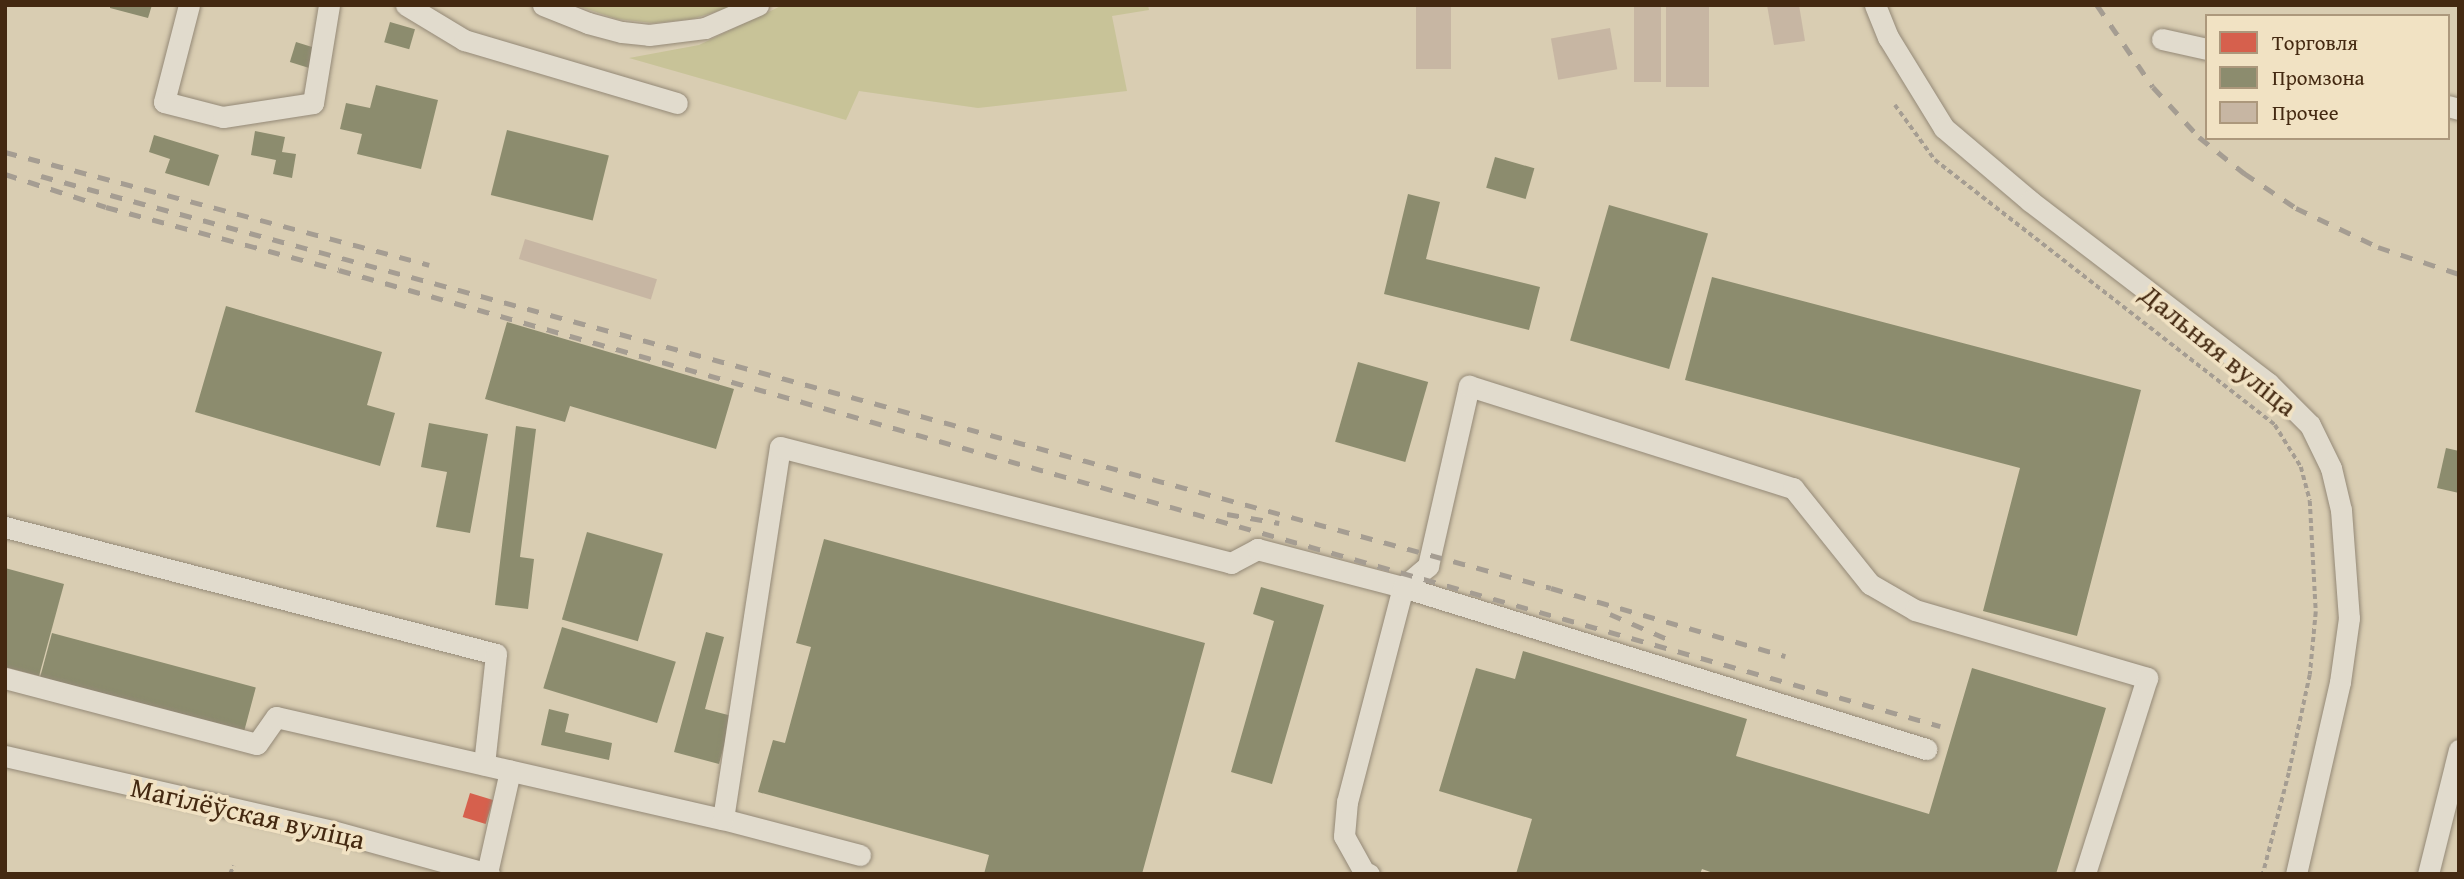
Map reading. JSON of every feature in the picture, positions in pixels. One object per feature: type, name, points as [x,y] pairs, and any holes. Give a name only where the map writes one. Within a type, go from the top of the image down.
[{"type":"street","points":[[189,5],[164,102],[223,117],[313,103],[330,5],[341,10],[344,5]]},
{"type":"street","points":[[406,5],[464,40],[677,103]]},
{"type":"street","points":[[542,5],[588,23],[622,32],[678,34],[705,28],[758,5]]},
{"type":"street","name":"Дальняя вуліца","points":[[1875,5],[1888,37],[1944,128],[2030,201],[2268,383],[2310,425],[2331,468],[2342,510],[2349,618],[2340,682],[2296,874]]},
{"type":"street","points":[[2162,39],[2205,49]]},
{"type":"street","points":[[1369,874],[1364,872],[1344,836],[1347,802],[1403,587],[1428,566],[1469,386],[1793,488],[1870,584],[1915,611],[2147,678],[2085,874]]},
{"type":"street","points":[[723,819],[780,447],[1231,563],[1257,548],[1403,587],[1926,749]]},
{"type":"street","points":[[5,527],[496,654],[484,764]]},
{"type":"street","points":[[5,678],[257,744],[276,717],[723,819],[860,855]]},
{"type":"street","points":[[2428,874],[2459,750]]},
{"type":"street","name":"Магілёўская вуліца","points":[[5,756],[333,831],[488,873]]},
{"type":"street","points":[[488,873],[510,771]]},
{"type":"path","points":[[1895,104],[1935,160],[2275,425],[2301,467],[2310,501],[2316,612],[2310,675],[2290,773],[2263,874]]},
{"type":"path","points":[[230,874],[233,866]]},
{"type":"shaded area","points":[[575,5],[738,5],[692,19],[653,23],[617,19]]},
{"type":"shaded area","points":[[783,5],[1148,5],[1149,10],[1112,16],[1127,91],[978,108],[859,91],[846,120],[629,58],[699,45]]},
{"type":"building: Торговля","points":[[470,793],[493,800],[486,824],[463,817]]},
{"type":"building: Промзона","points":[[110,5],[152,5],[148,18],[110,8]]},
{"type":"building: Промзона","points":[[390,22],[415,29],[409,49],[384,42]]},
{"type":"building: Промзона","points":[[296,42],[316,48],[310,68],[290,62]]},
{"type":"building: Промзона","points":[[376,85],[438,100],[421,169],[357,154],[362,134],[340,129],[346,103],[370,108]]},
{"type":"building: Промзона","points":[[507,130],[609,155],[593,220],[491,195]]},
{"type":"building: Промзона","points":[[255,131],[285,137],[282,152],[296,154],[292,178],[273,174],[276,160],[251,155]]},
{"type":"building: Промзона","points":[[154,135],[219,155],[209,186],[165,173],[170,159],[149,152]]},
{"type":"building: Промзона","points":[[1495,157],[1534,168],[1526,199],[1486,188]]},
{"type":"building: Промзона","points":[[1408,194],[1440,202],[1426,259],[1540,287],[1529,330],[1384,294]]},
{"type":"building: Промзона","points":[[1609,205],[1708,233],[1669,369],[1570,341]]},
{"type":"building: Промзона","points":[[1712,277],[2141,390],[2077,636],[1983,611],[2020,468],[1685,380]]},
{"type":"building: Промзона","points":[[226,306],[382,352],[367,405],[395,413],[380,466],[195,412]]},
{"type":"building: Промзона","points":[[507,322],[734,389],[716,449],[570,406],[565,422],[485,399]]},
{"type":"building: Промзона","points":[[1358,362],[1428,382],[1405,462],[1335,442]]},
{"type":"building: Промзона","points":[[429,423],[488,434],[470,533],[436,527],[447,472],[421,467]]},
{"type":"building: Промзона","points":[[516,426],[536,429],[520,557],[534,559],[528,609],[495,605]]},
{"type":"building: Промзона","points":[[2446,448],[2459,451],[2459,493],[2437,488]]},
{"type":"building: Промзона","points":[[587,532],[663,554],[638,641],[562,619]]},
{"type":"building: Промзона","points":[[824,539],[1205,643],[1142,874],[984,874],[989,855],[758,792],[773,740],[785,743],[811,647],[796,643]]},
{"type":"building: Промзона","points":[[5,568],[64,584],[39,676],[5,667]]},
{"type":"building: Промзона","points":[[1261,587],[1324,605],[1272,784],[1231,772],[1274,621],[1253,614]]},
{"type":"building: Промзона","points":[[562,627],[676,662],[657,723],[543,688]]},
{"type":"building: Промзона","points":[[706,632],[724,637],[705,709],[732,716],[719,764],[674,752]]},
{"type":"building: Промзона","points":[[52,633],[256,688],[243,736],[39,681]]},
{"type":"building: Промзона","points":[[1523,651],[1747,719],[1736,756],[1929,814],[1972,668],[2106,708],[2056,874],[1716,874],[1702,869],[1700,874],[1516,874],[1532,819],[1439,791],[1476,668],[1515,679]]},
{"type":"building: Промзона","points":[[549,709],[569,714],[565,732],[612,743],[609,760],[541,745]]},
{"type":"building: Прочее","points":[[1416,5],[1451,5],[1451,69],[1416,69]]},
{"type":"building: Прочее","points":[[1634,5],[1661,5],[1661,82],[1634,82]]},
{"type":"building: Прочее","points":[[1666,5],[1709,5],[1709,87],[1666,87]]},
{"type":"building: Прочее","points":[[1767,5],[1799,5],[1805,41],[1774,45]]},
{"type":"building: Прочее","points":[[1610,28],[1617,69],[1558,80],[1551,38]]},
{"type":"building: Прочее","points":[[525,239],[657,279],[651,299],[519,259]]},
{"type":"railway","points":[[2097,5],[2153,87],[2199,137],[2244,173],[2296,208],[2378,247],[2459,274]]},
{"type":"railway","points":[[5,152],[429,265]]},
{"type":"railway","points":[[5,174],[106,207],[339,270],[1940,726]]},
{"type":"railway","points":[[41,176],[1551,588],[1785,656]]},
{"type":"railway","points":[[1227,514],[1279,523]]},
{"type":"railway","points":[[1610,614],[1674,642]]}]
